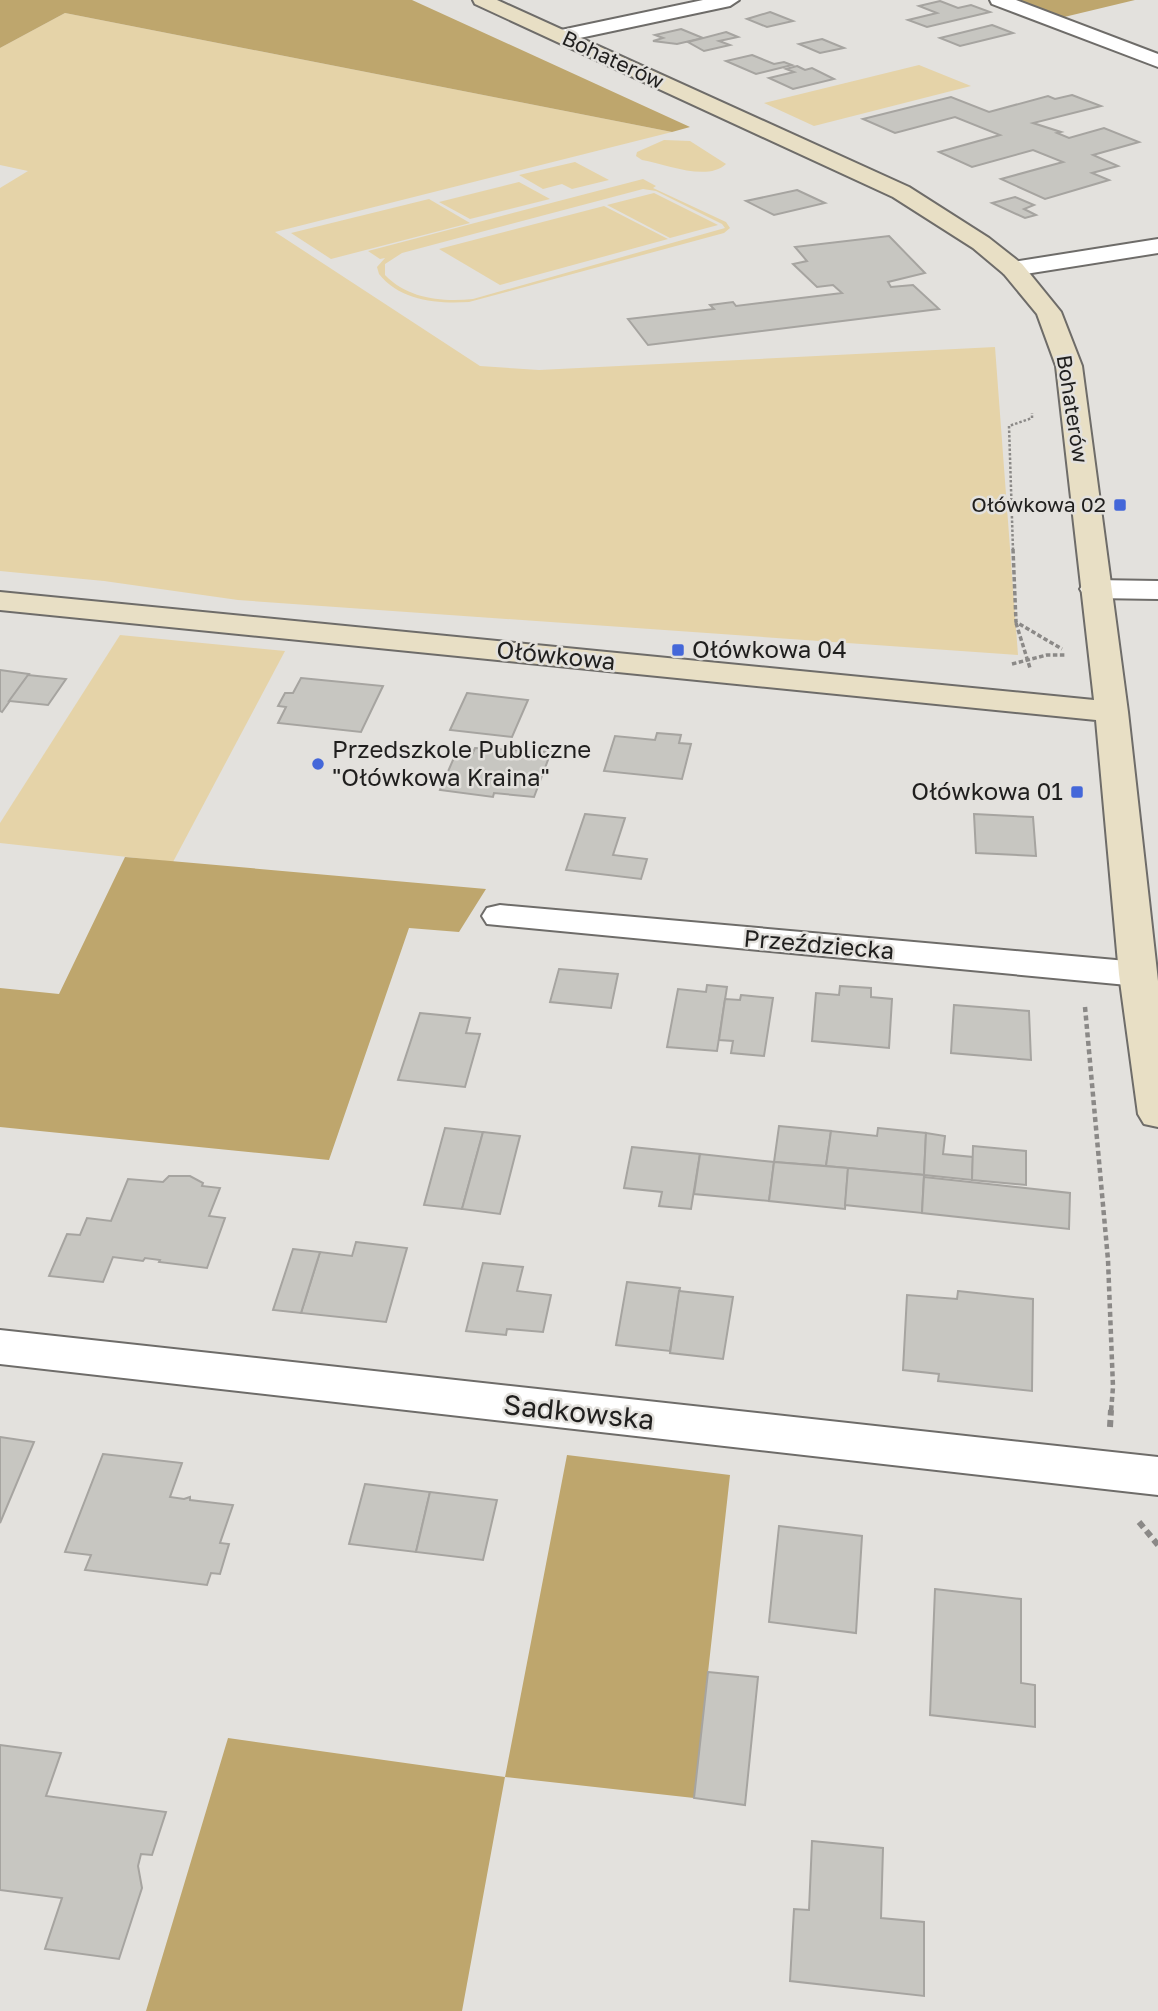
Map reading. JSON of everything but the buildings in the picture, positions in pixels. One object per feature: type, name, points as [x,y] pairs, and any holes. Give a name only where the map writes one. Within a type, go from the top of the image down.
[{"type":"street","name":"Bohaterów","points":[[482,0],[901,192],[968,232],[1013,269],[1049,312],[1069,366],[1112,712],[1124,973],[1158,1114]]},
{"type":"street","points":[[561,36],[730,0]]},
{"type":"street","points":[[999,0],[1158,61]]},
{"type":"street","points":[[1013,269],[1158,246]]},
{"type":"street","points":[[1095,589],[1158,590]]},
{"type":"street","name":"Ołówkowa","points":[[0,601],[1112,712]]},
{"type":"street","name":"Przeździecka","points":[[500,916],[1124,973]]},
{"type":"street","name":"Sadkowska","points":[[0,1347],[1158,1476]]},
{"type":"path","points":[[1016,622],[1027,659]]},
{"type":"path","points":[[1109,1436],[1113,1387],[1108,1260],[1084,993],[1124,973]]},
{"type":"shaded area","points":[[0,0],[412,0],[690,127],[672,132],[65,13],[0,48]]},
{"type":"shaded area","points":[[1011,0],[1135,0],[1060,18]]},
{"type":"shaded area","points":[[65,13],[672,132],[275,232],[480,366],[539,370],[995,347],[1018,655],[238,600],[104,581],[0,571],[0,188],[28,171],[0,165],[0,48]]},
{"type":"shaded area","points":[[919,65],[971,86],[814,126],[764,103]]},
{"type":"shaded area","points":[[664,140],[690,141],[726,164],[708,172],[697,172],[642,160],[636,156],[637,152]]},
{"type":"shaded area","points":[[575,162],[609,180],[572,189],[562,184],[543,189],[519,175]]},
{"type":"shaded area","points":[[643,179],[656,186],[653,188],[726,222],[730,228],[724,233],[469,302],[420,299],[398,290],[379,274],[377,267],[385,258],[380,259],[368,251]],"holes":[[[643,189],[656,191],[722,224],[725,228],[473,299],[426,297],[404,289],[385,275],[385,264],[402,253]]]},
{"type":"shaded area","points":[[519,182],[550,199],[470,219],[439,202]]},
{"type":"shaded area","points":[[654,193],[718,225],[670,238],[607,205]]},
{"type":"shaded area","points":[[429,199],[470,223],[331,259],[291,233]]},
{"type":"shaded area","points":[[604,206],[668,239],[500,285],[439,249]]},
{"type":"shaded area","points":[[120,635],[285,651],[173,862],[0,843],[0,823]]},
{"type":"shaded area","points":[[125,857],[486,889],[459,932],[409,928],[329,1160],[0,1127],[0,988],[59,994]]},
{"type":"shaded area","points":[[567,1455],[730,1475],[694,1798],[505,1777]]},
{"type":"shaded area","points":[[228,1738],[505,1777],[462,2011],[146,2011]]},
{"type":"place","name":"Ołówkowa 02","points":[[1120,505]]},
{"type":"place","name":"Ołówkowa 04","points":[[678,650]]},
{"type":"place","name":"Przedszkole Publiczne \"Ołówkowa Kraina\"","points":[[318,764]]},
{"type":"place","name":"Ołówkowa 01","points":[[1077,792]]}]
